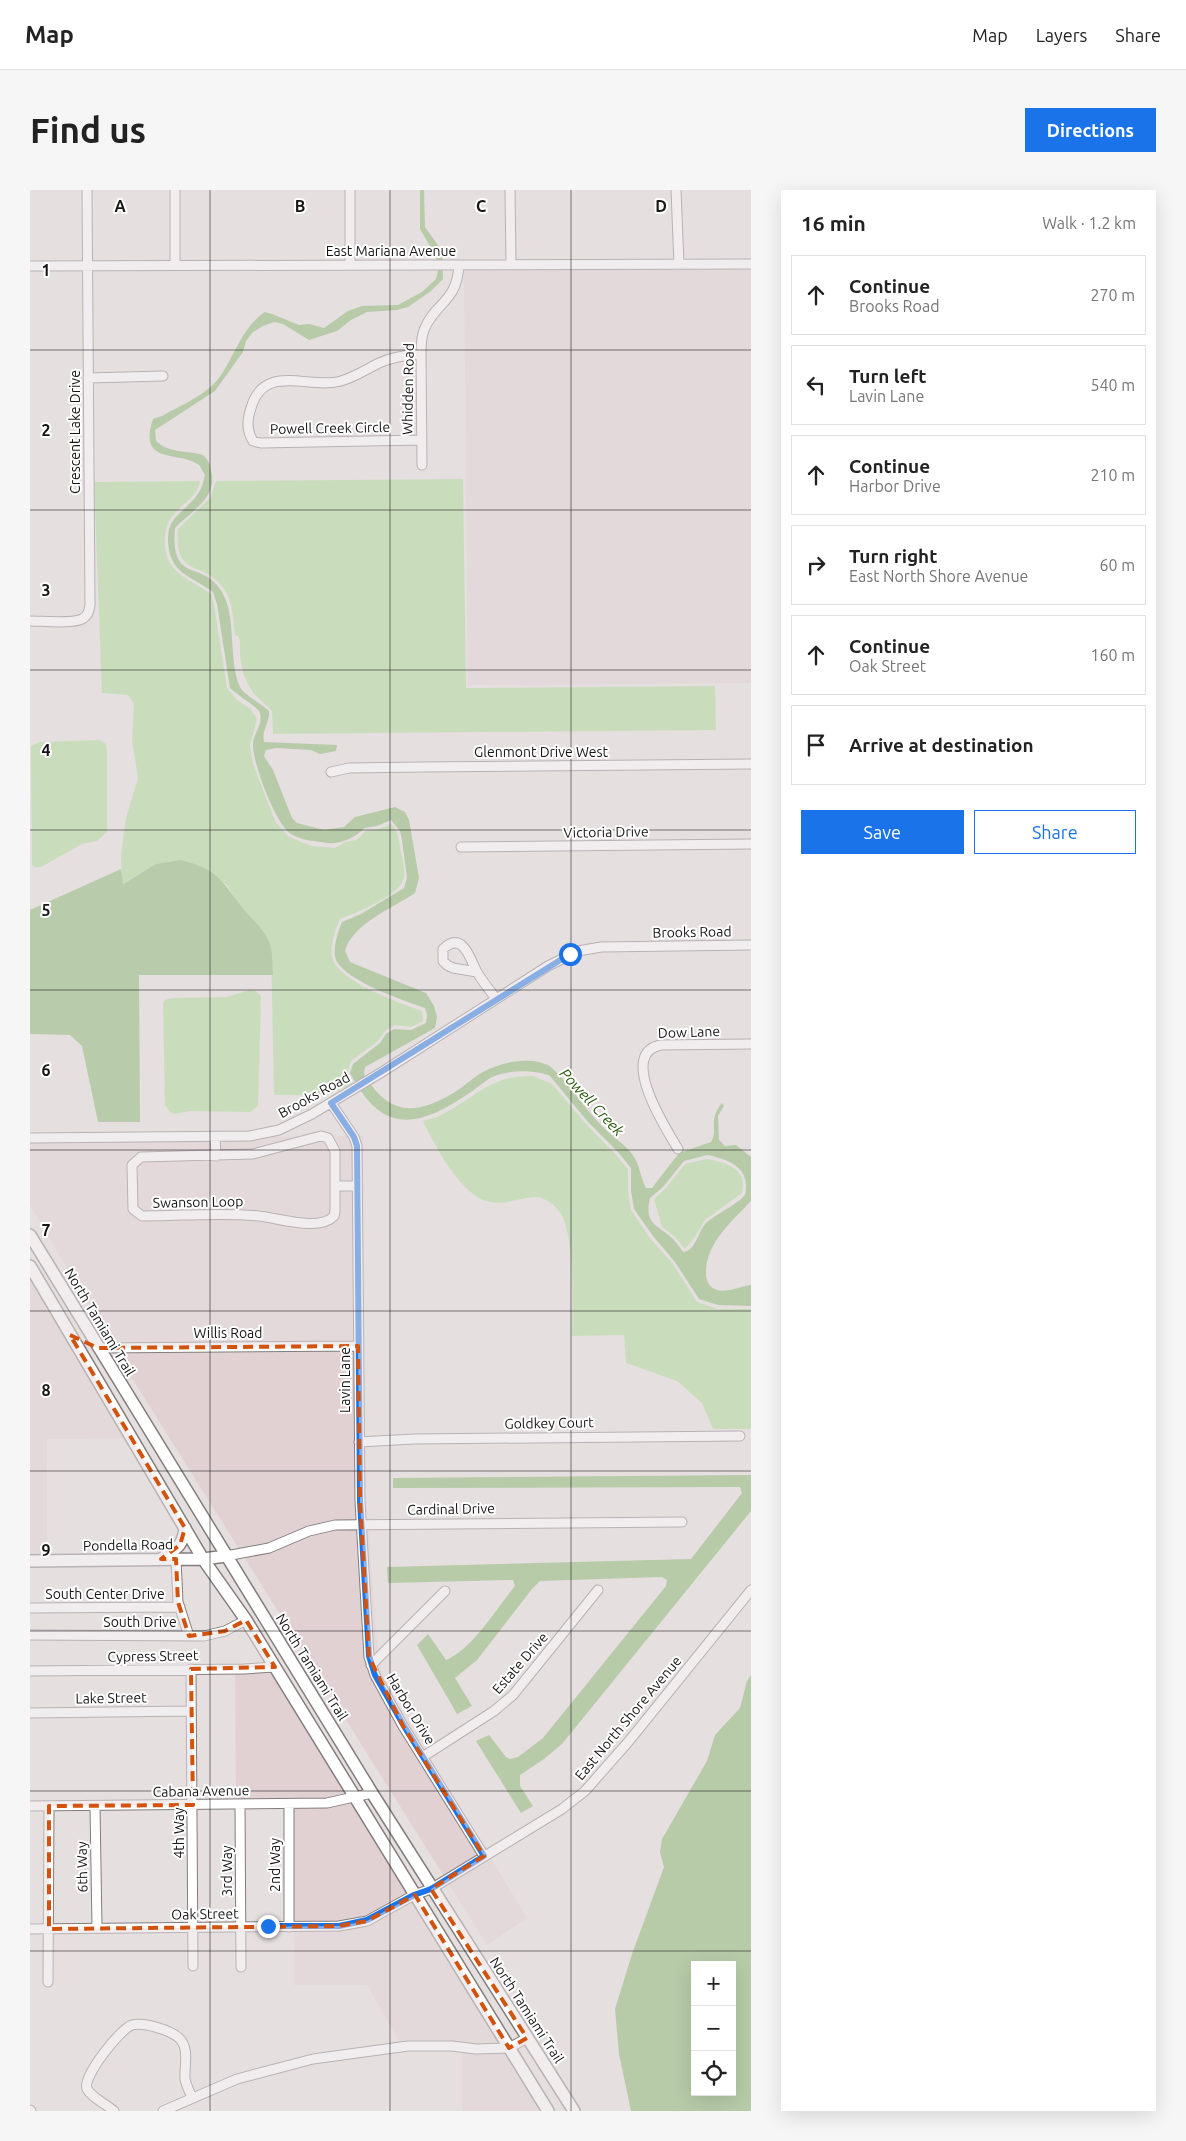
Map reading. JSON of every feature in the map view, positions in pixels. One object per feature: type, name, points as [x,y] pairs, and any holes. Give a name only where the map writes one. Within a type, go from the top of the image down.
[{"type":"main road","name":"North Tamiami Trail","points":[[30,1235],[431,1889],[574,2111]]},
{"type":"main road","points":[[30,1266],[203,1559],[246,1620],[548,2111]]},
{"type":"main road","points":[[70,1335],[84,1345],[98,1348]]},
{"type":"main road","points":[[161,1559],[180,1546],[185,1528]]},
{"type":"main road","name":"Pondella Road","points":[[30,1561],[203,1559],[226,1556]]},
{"type":"street","name":"Crescent Lake Drive","points":[[30,621],[74,621],[82,619],[88,613],[90,580],[87,190]]},
{"type":"street","points":[[175,190],[175,265]]},
{"type":"street","points":[[350,190],[350,264]]},
{"type":"street","points":[[510,190],[511,264]]},
{"type":"street","points":[[676,190],[678,264]]},
{"type":"street","name":"East Mariana Avenue","points":[[30,266],[751,264]]},
{"type":"street","name":"Whidden Road","points":[[422,465],[420,354],[425,329],[452,294],[458,277],[459,265]]},
{"type":"street","name":"Powell Creek Circle","points":[[420,354],[400,356],[385,361],[340,382],[322,384],[278,380],[270,383],[257,395],[252,404],[248,422],[248,433],[253,441],[261,443],[421,440]]},
{"type":"street","points":[[88,378],[163,376]]},
{"type":"street","name":"Glenmont Drive West","points":[[331,772],[349,768],[751,764]]},
{"type":"street","name":"Victoria Drive","points":[[461,847],[751,844]]},
{"type":"street","name":"Brooks Road","points":[[30,1138],[215,1137],[270,1133],[289,1126],[331,1103],[570,954],[585,949],[601,947],[751,945]]},
{"type":"street","points":[[477,972],[496,999]]},
{"type":"street","name":"Dow Lane","points":[[678,1149],[651,1100],[643,1059],[646,1051],[661,1045],[751,1044]]},
{"type":"street","name":"Lavin Lane","points":[[331,1103],[354,1137],[357,1146],[361,1524],[367,1647],[371,1665]]},
{"type":"street","name":"Swanson Loop","points":[[321,1136],[328,1138],[335,1151],[334,1216],[325,1222],[302,1224],[251,1215],[142,1216],[133,1210],[132,1166],[138,1158],[150,1156],[216,1156],[238,1156],[270,1151],[321,1136]]},
{"type":"street","points":[[215,1137],[216,1156]]},
{"type":"street","points":[[335,1186],[357,1186]]},
{"type":"street","name":"Willis Road","points":[[98,1348],[358,1346]]},
{"type":"street","name":"Goldkey Court","points":[[359,1442],[414,1439],[740,1436]]},
{"type":"street","name":"Cardinal Drive","points":[[226,1556],[278,1545],[318,1528],[335,1525],[682,1522]]},
{"type":"street","points":[[176,1559],[177,1595],[180,1607]]},
{"type":"street","name":"Estate Drive","points":[[424,1756],[494,1711],[513,1695],[598,1590]]},
{"type":"street","name":"East North Shore Avenue","points":[[431,1889],[562,1809],[591,1786],[751,1590]]},
{"type":"street","name":"Harbor Drive","points":[[445,1591],[371,1665],[404,1726],[484,1856]]},
{"type":"street","name":"South Center Drive","points":[[30,1608],[180,1607],[190,1636]]},
{"type":"street","name":"South Drive","points":[[30,1635],[204,1636],[225,1631],[246,1620]]},
{"type":"street","name":"Cypress Street","points":[[30,1671],[275,1667]]},
{"type":"street","name":"4th Way","points":[[191,1669],[193,1966]]},
{"type":"street","name":"Lake Street","points":[[30,1713],[191,1711]]},
{"type":"street","name":"Cabana Avenue","points":[[30,1806],[332,1803],[372,1793]]},
{"type":"street","name":"3rd Way","points":[[240,1804],[241,1967]]},
{"type":"street","name":"2nd Way","points":[[289,1804],[289,1927]]},
{"type":"street","points":[[48,1982],[49,1806]]},
{"type":"street","name":"6th Way","points":[[95,1806],[97,1928]]},
{"type":"street","name":"Oak Street","points":[[30,1929],[339,1926],[358,1923],[374,1917],[414,1895],[431,1889]]},
{"type":"street","points":[[114,2111],[88,2090],[86,2082],[88,2074],[123,2030],[130,2025],[150,2026],[179,2038],[184,2046],[185,2081],[192,2097]]},
{"type":"street","points":[[163,2111],[192,2097],[257,2072],[313,2059],[408,2046],[452,2046],[476,2049],[509,2048],[527,2038]]},
{"type":"highlighted area","points":[[70,1335],[98,1348],[358,1346],[360,1501],[369,1657],[403,1726],[484,1856],[431,1889],[527,2038],[509,2048],[415,1895],[367,1921],[339,1926],[49,1929],[49,1806],[193,1805],[191,1669],[275,1667],[246,1620],[225,1631],[189,1636],[178,1602],[176,1559],[161,1559],[180,1545],[185,1528]]},
{"type":"shaded area","points":[[420,190],[424,190],[425,227],[442,251],[443,279],[431,291],[408,307],[397,310],[367,312],[351,320],[337,331],[309,340],[283,324],[274,322],[263,326],[253,332],[246,341],[243,352],[215,391],[155,430],[156,441],[161,445],[173,450],[203,455],[209,463],[211,470],[212,484],[205,499],[175,528],[175,546],[178,557],[183,565],[214,582],[227,602],[234,664],[240,687],[269,711],[263,738],[264,742],[337,745],[336,751],[320,754],[311,750],[276,748],[266,750],[264,756],[273,770],[292,818],[297,823],[324,830],[344,827],[355,817],[395,807],[405,812],[409,820],[419,878],[415,893],[364,925],[349,941],[345,951],[350,962],[426,993],[434,1006],[437,1017],[435,1028],[365,1067],[364,1074],[373,1088],[383,1098],[393,1104],[404,1108],[415,1108],[441,1100],[459,1090],[479,1074],[495,1066],[521,1061],[543,1063],[559,1074],[605,1129],[629,1150],[637,1162],[646,1188],[652,1188],[679,1153],[711,1142],[714,1133],[715,1115],[722,1103],[724,1106],[718,1116],[719,1140],[725,1146],[736,1145],[751,1157],[751,1201],[727,1226],[714,1244],[709,1254],[706,1276],[712,1288],[721,1291],[751,1285],[751,1306],[718,1305],[699,1299],[675,1262],[634,1209],[631,1191],[631,1168],[588,1122],[550,1076],[528,1071],[496,1075],[449,1106],[416,1119],[402,1120],[388,1116],[375,1107],[362,1093],[350,1073],[353,1064],[380,1043],[386,1034],[394,1029],[411,1030],[426,1023],[427,1015],[425,1008],[389,995],[362,982],[342,968],[335,956],[336,941],[342,922],[361,914],[404,888],[407,878],[400,831],[391,820],[377,826],[364,828],[348,840],[332,843],[300,838],[291,834],[285,828],[272,806],[256,764],[253,744],[261,720],[259,711],[230,688],[217,604],[213,592],[182,572],[172,560],[169,551],[169,528],[177,516],[196,496],[205,475],[199,465],[156,450],[151,444],[150,434],[153,419],[194,398],[216,382],[245,333],[257,318],[265,312],[299,325],[309,324],[324,328],[348,311],[362,306],[398,305],[422,292],[436,279],[438,270],[436,256],[420,229]],"holes":[[[707,1155],[732,1164],[742,1172],[746,1185],[745,1194],[736,1203],[706,1223],[691,1248],[683,1252],[673,1239],[650,1219],[650,1198],[663,1187],[684,1161]]]},
{"type":"shaded area","points":[[751,266],[751,683],[468,685],[464,268]]},
{"type":"shaded area","points":[[463,479],[466,688],[715,686],[716,730],[273,734],[272,711],[253,693],[243,673],[240,641],[238,636],[235,635],[232,611],[227,594],[216,580],[185,562],[178,545],[178,529],[211,497],[216,481]]},
{"type":"shaded area","points":[[200,481],[194,494],[167,525],[165,533],[166,553],[169,561],[180,574],[211,594],[227,688],[237,700],[251,709],[257,719],[250,745],[253,764],[275,821],[289,837],[312,846],[335,848],[345,842],[356,840],[366,831],[379,829],[391,824],[396,830],[399,841],[404,870],[404,877],[400,886],[376,903],[340,919],[333,939],[332,955],[333,960],[348,977],[373,991],[422,1011],[423,1021],[411,1027],[395,1025],[385,1031],[378,1041],[351,1061],[347,1074],[352,1084],[327,1095],[274,1095],[271,946],[262,930],[239,904],[226,884],[180,860],[156,864],[122,884],[121,855],[126,818],[138,778],[132,740],[134,704],[128,695],[102,693],[94,482]]},
{"type":"shaded area","points":[[99,740],[106,744],[107,753],[107,832],[97,841],[82,844],[41,867],[34,867],[32,865],[31,746],[39,742]]},
{"type":"shaded area","points":[[180,860],[213,873],[260,927],[270,944],[273,975],[139,975],[140,1122],[98,1122],[82,1046],[70,1035],[30,1034],[30,910],[121,869],[123,884],[156,864]]},
{"type":"shaded area","points":[[249,990],[256,991],[261,996],[258,1106],[250,1112],[189,1111],[175,1114],[170,1112],[165,1105],[163,1005],[165,1000],[172,998],[227,997]]},
{"type":"shaded area","points":[[533,1076],[552,1084],[628,1169],[628,1192],[631,1210],[650,1238],[673,1264],[697,1302],[718,1309],[751,1309],[751,1429],[713,1429],[702,1403],[677,1381],[626,1363],[624,1335],[572,1336],[571,1253],[564,1221],[559,1211],[549,1202],[537,1197],[497,1203],[480,1199],[460,1181],[442,1156],[423,1121],[441,1115],[494,1083],[505,1079]]},
{"type":"shaded area","points":[[363,1136],[365,1486],[378,1656],[383,1678],[389,1690],[527,1918],[487,1945],[115,1351],[30,1205],[30,1139]]},
{"type":"shaded area","points":[[707,1159],[721,1162],[739,1172],[743,1185],[742,1193],[705,1220],[685,1249],[675,1237],[662,1227],[654,1199],[665,1189],[685,1164]]},
{"type":"shaded area","points":[[30,1276],[128,1438],[47,1439],[47,1556],[30,1557]]},
{"type":"shaded area","points":[[751,1475],[751,1511],[562,1744],[520,1775],[520,1786],[533,1806],[521,1813],[476,1741],[489,1735],[506,1757],[510,1759],[518,1757],[543,1738],[666,1586],[667,1580],[662,1577],[540,1581],[477,1660],[455,1678],[472,1706],[457,1714],[417,1645],[428,1634],[446,1660],[456,1655],[475,1638],[515,1586],[513,1580],[388,1583],[387,1567],[691,1559],[742,1493],[740,1487],[393,1488],[393,1478]]},
{"type":"shaded area","points":[[235,1668],[270,1668],[544,2111],[462,2111],[462,2042],[402,2046],[367,1985],[294,1985],[293,1804],[236,1803]]},
{"type":"shaded area","points":[[751,1675],[751,2111],[631,2111],[619,2054],[615,2009],[632,1954],[664,1867],[660,1852],[662,1839],[707,1761],[715,1735],[740,1708],[747,1681]]},
{"type":"route","points":[[268,1926],[339,1926],[358,1923],[374,1917],[414,1895],[431,1889],[484,1856],[375,1675],[367,1647],[360,1501],[357,1146],[354,1137],[331,1103],[570,954]]},
{"type":"water label","name":"Powell Creek","points":[[592,1102]]}]
